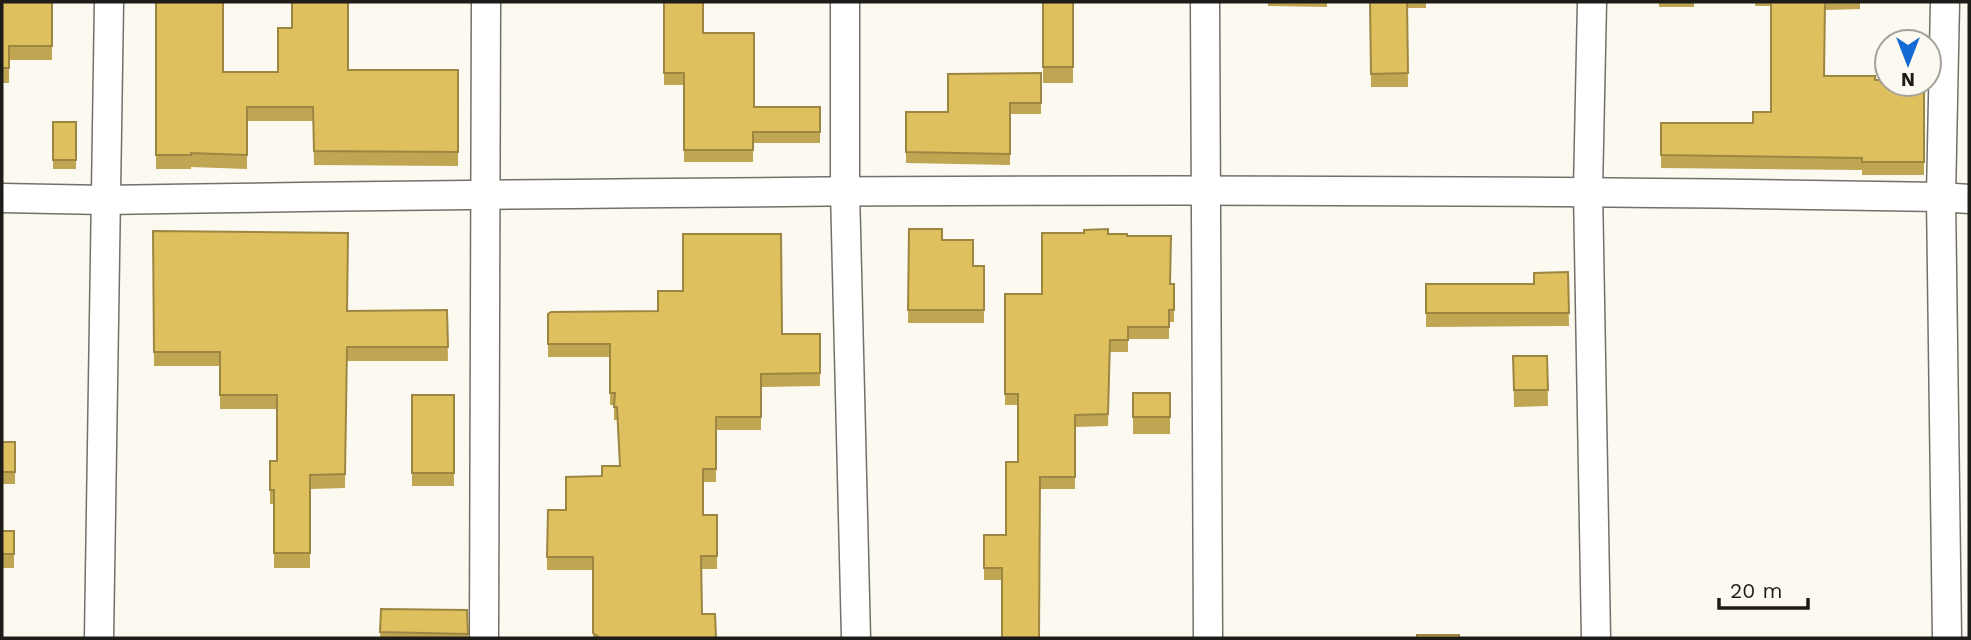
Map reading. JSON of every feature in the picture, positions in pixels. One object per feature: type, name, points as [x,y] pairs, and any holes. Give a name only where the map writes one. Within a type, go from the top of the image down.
[{"type":"street","points":[[99,638],[109,2]]},
{"type":"street","points":[[484,638],[486,2]]},
{"type":"street","points":[[845,2],[845,190],[856,638]]},
{"type":"street","points":[[1205,2],[1208,638]]},
{"type":"street","points":[[1592,2],[1588,190],[1596,638]]},
{"type":"street","points":[[1945,2],[1941,197],[1947,638]]},
{"type":"street","points":[[2,198],[106,200],[845,190],[1588,190],[1941,197],[1969,200]]},
{"type":"building","points":[[2,2],[52,2],[52,46],[9,46],[9,68],[2,68]]},
{"type":"building","points":[[156,2],[223,2],[223,72],[278,72],[278,28],[292,28],[292,2],[348,2],[348,70],[458,70],[458,152],[314,151],[313,107],[247,107],[247,155],[156,155]]},
{"type":"building","points":[[664,2],[703,2],[703,33],[754,33],[754,107],[820,107],[820,132],[753,132],[753,150],[684,150],[684,73],[664,73]]},
{"type":"building","points":[[1043,2],[1073,2],[1073,67],[1043,67]]},
{"type":"building","points":[[1370,2],[1407,2],[1408,73],[1371,74]]},
{"type":"building","points":[[1771,2],[1825,2],[1824,76],[1873,76],[1873,98],[1924,98],[1924,162],[1862,162],[1862,158],[1661,155],[1661,123],[1753,123],[1753,112],[1771,112]]},
{"type":"building","points":[[1041,73],[1041,103],[1010,103],[1010,154],[906,152],[906,112],[948,112],[948,74]]},
{"type":"building","points":[[53,122],[76,122],[76,160],[53,160]]},
{"type":"building","points":[[909,229],[942,229],[942,240],[973,240],[973,266],[984,266],[984,310],[908,310]]},
{"type":"building","points":[[1108,229],[1108,234],[1171,236],[1170,284],[1174,284],[1174,310],[1169,310],[1169,327],[1128,327],[1128,340],[1110,340],[1108,414],[1075,415],[1075,477],[1040,477],[1039,638],[1002,638],[1002,568],[984,568],[984,535],[1006,535],[1006,462],[1018,462],[1018,394],[1005,394],[1005,294],[1042,294],[1042,233],[1084,233],[1084,230]]},
{"type":"building","points":[[153,231],[348,233],[347,311],[447,310],[448,347],[347,347],[345,474],[310,475],[310,553],[274,553],[274,490],[270,490],[270,461],[277,461],[277,395],[220,395],[220,352],[154,352]]},
{"type":"building","points":[[683,234],[781,234],[782,334],[820,334],[820,373],[761,374],[761,417],[716,417],[716,469],[703,469],[703,515],[717,515],[717,556],[701,556],[702,614],[715,614],[716,638],[600,638],[593,633],[593,557],[547,557],[548,510],[566,510],[566,477],[602,476],[602,466],[620,466],[617,407],[614,407],[615,393],[610,393],[610,344],[548,344],[548,314],[658,311],[658,291],[683,291]]},
{"type":"building","points":[[1568,272],[1569,313],[1426,313],[1426,284],[1534,284],[1534,273]]},
{"type":"building","points":[[1513,356],[1547,356],[1548,390],[1514,390]]},
{"type":"building","points":[[1133,393],[1170,393],[1170,417],[1133,417]]},
{"type":"building","points":[[412,395],[454,395],[454,473],[412,473]]},
{"type":"building","points":[[2,442],[15,442],[15,472],[2,472]]},
{"type":"building","points":[[2,531],[14,531],[14,554],[2,554]]},
{"type":"building","points":[[381,609],[467,610],[468,634],[380,632]]},
{"type":"building","points":[[1417,635],[1459,635],[1459,638],[1417,638]]}]
